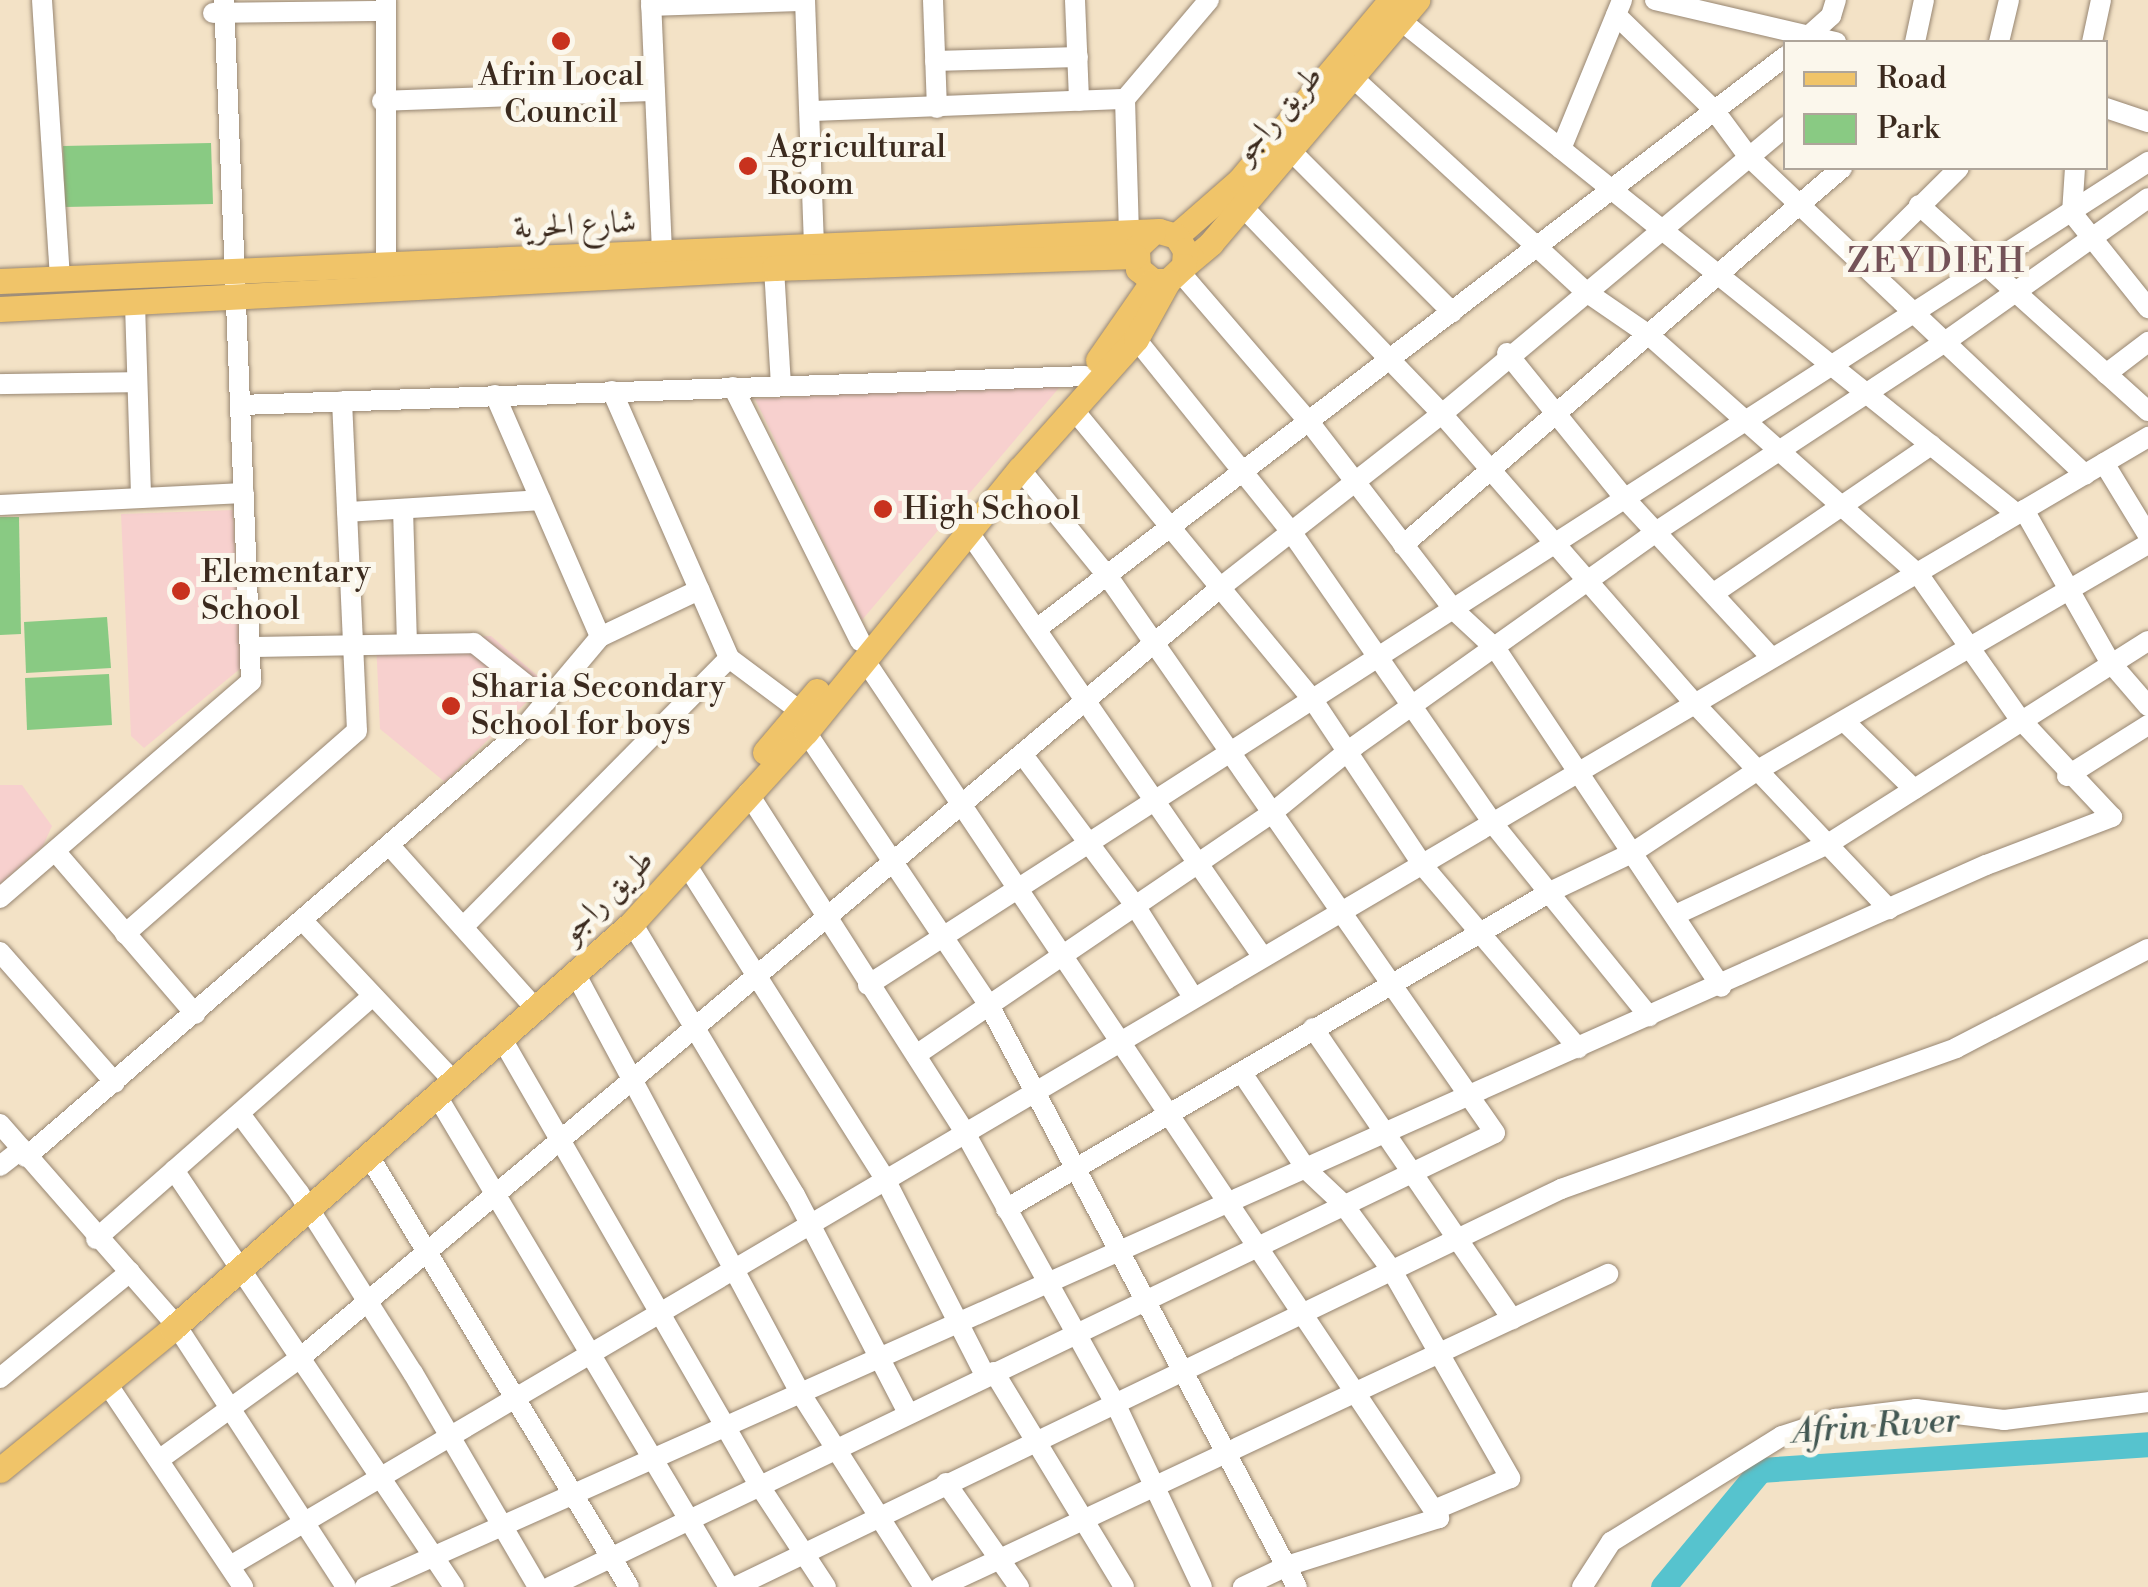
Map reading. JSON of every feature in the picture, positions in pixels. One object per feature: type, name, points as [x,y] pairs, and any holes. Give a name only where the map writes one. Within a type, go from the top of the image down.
[{"type":"main road","name":"طريق راجو","points":[[1148,240],[1239,181],[1395,10],[1417,0]]},
{"type":"main road","name":"طريق راجو","points":[[1,1463],[108,1385],[302,1200],[441,1084],[502,1039],[632,923],[748,793],[803,721],[1172,275],[1242,206],[1353,78],[1395,10]]},
{"type":"main road","name":"شارع الحرية","points":[[0,281],[662,254],[774,268],[901,253],[1148,240]]},
{"type":"main road","points":[[1148,240],[1185,250],[1172,275],[1142,274],[1148,240]]},
{"type":"main road","name":"شارع الحرية","points":[[0,309],[236,300],[721,261],[814,246],[901,253]]},
{"type":"main road","name":"طريق راجو","points":[[862,650],[970,534],[1020,469],[1136,339],[1172,275]]},
{"type":"main road","name":"طريق راجو","points":[[302,1200],[369,1156],[528,1000],[636,902],[803,721]]},
{"type":"main road","name":"طريق راجو","points":[[1,1463],[172,1320]]},
{"type":"street","points":[[42,0],[60,279]]},
{"type":"street","points":[[933,0],[938,108]]},
{"type":"street","points":[[1075,0],[1079,101]]},
{"type":"street","points":[[810,112],[1124,99],[1209,0]]},
{"type":"street","points":[[1655,0],[1747,10],[1805,39],[1831,16],[1836,0]]},
{"type":"street","points":[[1915,40],[1924,0]]},
{"type":"street","points":[[1999,40],[2009,0]]},
{"type":"street","points":[[2092,40],[2101,0]]},
{"type":"street","points":[[662,254],[651,3],[805,1],[814,246]]},
{"type":"street","points":[[0,898],[251,681],[220,9],[386,5],[382,100],[386,266]]},
{"type":"street","points":[[1561,149],[1619,7],[1714,110],[1748,156],[1942,344],[2085,475]]},
{"type":"street","points":[[1395,10],[1611,191],[2021,512],[2110,662],[2148,706]]},
{"type":"street","points":[[935,61],[1078,57]]},
{"type":"street","points":[[1038,628],[1540,249],[1783,58]]},
{"type":"street","points":[[366,1587],[1890,909],[2112,817],[2067,776],[2019,718],[1918,574],[1839,509],[1649,335],[1585,290],[1353,78]]},
{"type":"street","points":[[382,100],[655,91]]},
{"type":"street","points":[[1124,99],[1148,240]]},
{"type":"street","points":[[2108,109],[2148,122]]},
{"type":"street","points":[[160,1460],[300,1358],[364,1300],[429,1251],[896,864],[1220,587],[1442,414],[1507,353],[1783,128]]},
{"type":"street","points":[[1289,149],[1452,312]]},
{"type":"street","points":[[868,985],[937,935],[1557,547],[2072,212],[2146,168]]},
{"type":"street","points":[[1403,545],[1840,170]]},
{"type":"street","points":[[1862,264],[1957,170]]},
{"type":"street","points":[[2075,170],[2072,212],[2148,308]]},
{"type":"street","points":[[916,1055],[1272,814],[1348,751],[1657,532],[1942,344],[2092,234],[2148,198]]},
{"type":"street","points":[[1242,206],[1388,363],[1442,414],[1694,703],[1890,909]]},
{"type":"street","points":[[1919,206],[2148,411]]},
{"type":"street","points":[[774,268],[782,386]]},
{"type":"street","points":[[1172,275],[1310,423],[1455,610],[1496,649],[1721,987]]},
{"type":"street","points":[[135,304],[140,498]]},
{"type":"street","points":[[1136,339],[1292,533],[1383,656],[1410,706],[1495,826],[1552,891],[1649,1016]]},
{"type":"street","points":[[2106,374],[2148,342]]},
{"type":"street","points":[[1507,353],[1627,501],[1770,656]]},
{"type":"street","points":[[240,405],[1086,376]]},
{"type":"street","points":[[0,384],[138,382]]},
{"type":"street","points":[[732,387],[862,650],[1166,1118],[1258,1245],[1439,1518],[1287,1566],[1243,1587]]},
{"type":"street","points":[[612,391],[730,658],[803,721],[937,935],[989,1006],[1186,1369],[1296,1587]]},
{"type":"street","points":[[495,395],[600,638]]},
{"type":"street","points":[[125,934],[357,731],[342,400]]},
{"type":"street","points":[[1073,409],[1313,700],[1424,867],[1578,1048]]},
{"type":"street","points":[[230,1566],[1035,1088],[1495,826],[1770,656],[1918,574],[2148,437]]},
{"type":"street","points":[[1714,593],[1931,445]]},
{"type":"street","points":[[2104,463],[2148,535]]},
{"type":"street","points":[[550,1587],[1495,1134],[1109,578],[1020,469]]},
{"type":"street","points":[[0,505],[244,493]]},
{"type":"street","points":[[347,512],[541,500]]},
{"type":"street","points":[[402,509],[407,644]]},
{"type":"street","points":[[970,534],[1090,700],[1262,956]]},
{"type":"street","points":[[1006,1209],[1479,932],[1632,853],[1758,770],[2148,544]]},
{"type":"street","points":[[0,1166],[24,1153],[115,1083],[390,847],[547,701],[600,638],[699,590]]},
{"type":"street","points":[[1675,915],[1828,844],[2019,718],[2148,641]]},
{"type":"street","points":[[250,647],[474,643],[547,701]]},
{"type":"street","points":[[463,927],[730,658]]},
{"type":"street","points":[[1844,721],[1914,789]]},
{"type":"street","points":[[2067,776],[2148,725]]},
{"type":"street","points":[[1024,755],[1134,904],[1193,997]]},
{"type":"street","points":[[748,793],[824,920],[964,1132],[1044,1284],[1116,1405],[1202,1587]]},
{"type":"street","points":[[390,847],[528,1000]]},
{"type":"street","points":[[55,851],[196,1014]]},
{"type":"street","points":[[686,864],[884,1177],[956,1324],[1037,1444],[1124,1587]]},
{"type":"street","points":[[304,922],[373,996],[441,1084],[492,1196],[592,1352],[686,1520],[732,1587],[1562,1189],[1956,1048],[2148,949]]},
{"type":"street","points":[[632,923],[696,1028],[806,1225],[875,1360],[908,1413]]},
{"type":"street","points":[[0,952],[115,1083]]},
{"type":"street","points":[[575,973],[736,1265],[801,1394],[884,1516],[924,1587]]},
{"type":"street","points":[[96,1239],[373,996]]},
{"type":"street","points":[[1313,1028],[1512,1319]]},
{"type":"street","points":[[502,1039],[564,1137],[657,1311],[760,1485],[826,1587]]},
{"type":"street","points":[[1242,1073],[1307,1170],[1343,1204],[1391,1270],[1510,1478],[1434,1510]]},
{"type":"street","points":[[240,1114],[302,1200],[452,1435],[538,1587]]},
{"type":"street","points":[[0,1124],[96,1239],[172,1320],[308,1520],[346,1587]]},
{"type":"street","points":[[369,1156],[628,1587]]},
{"type":"street","points":[[174,1170],[454,1587]]},
{"type":"street","points":[[0,1378],[130,1272]]},
{"type":"street","points":[[940,1587],[1608,1274]]},
{"type":"street","points":[[108,1385],[243,1587]]},
{"type":"street","points":[[1582,1587],[1611,1542],[1782,1436],[1835,1419],[1916,1409],[2004,1420],[2148,1402]]},
{"type":"street","points":[[946,1483],[1020,1587]]},
{"type":"shaded area","name":"High School","points":[[1064,382],[862,620],[755,399]]},
{"type":"shaded area","name":"Elementary School","points":[[233,510],[241,668],[144,748],[131,736],[121,514]]},
{"type":"shaded area","name":"Sharia Secondary School for boys","points":[[491,636],[546,683],[445,782],[380,729],[376,640]]},
{"type":"shaded area","points":[[0,785],[22,785],[52,826],[43,846],[0,884]]},
{"type":"green space","points":[[211,143],[213,204],[65,207],[63,146]]},
{"type":"green space","points":[[0,517],[19,517],[21,634],[0,635]]},
{"type":"green space","points":[[107,617],[111,668],[26,673],[24,622]]},
{"type":"green space","points":[[109,674],[112,725],[27,730],[25,678]]},
{"type":"waterway","name":"Afrin Rıver","points":[[1663,1587],[1760,1470],[2148,1444]]},
{"type":"place","name":"Afrin Local Council","points":[[561,41]]},
{"type":"place","name":"Agricultural Room","points":[[748,166]]},
{"type":"place","name":"High School","points":[[883,509]]},
{"type":"place","name":"Elementary School","points":[[181,591]]},
{"type":"place","name":"Sharia Secondary School for boys","points":[[451,706]]},
{"type":"district","name":"ZEYDIEH","points":[[1937,262]]}]
